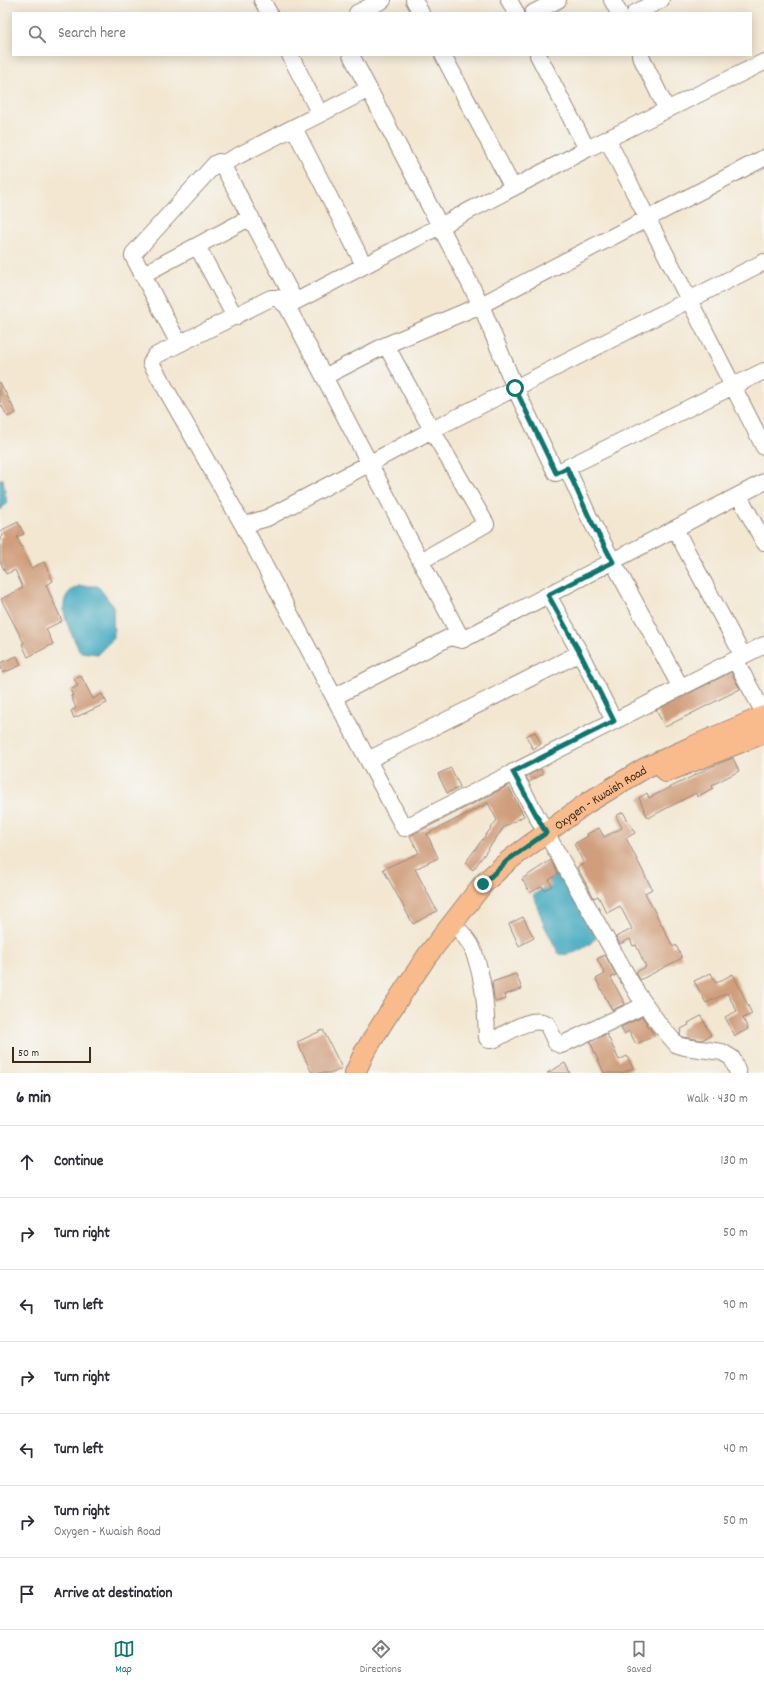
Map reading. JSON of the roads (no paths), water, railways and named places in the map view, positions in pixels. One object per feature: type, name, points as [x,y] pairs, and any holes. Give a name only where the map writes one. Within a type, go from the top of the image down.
[{"type":"main road","name":"Oxygen - Kwaish Road","points":[[369,1073],[401,1015],[423,987],[461,932],[499,885],[548,838],[587,803],[645,768],[764,714]]},
{"type":"main road","name":"Oxygen - Kwaish Road","points":[[355,1073],[364,1053],[380,1026],[423,963],[483,884],[508,860],[660,774],[764,733]]},
{"type":"street","points":[[262,0],[268,12]]},
{"type":"street","points":[[360,12],[383,0]]},
{"type":"street","points":[[414,0],[420,12]]},
{"type":"street","points":[[509,0],[515,12]]},
{"type":"street","points":[[535,12],[558,0]]},
{"type":"street","points":[[612,0],[618,12]]},
{"type":"street","points":[[636,12],[661,0]]},
{"type":"street","points":[[291,56],[320,114]]},
{"type":"street","points":[[352,56],[481,305],[515,388],[556,473],[764,371]]},
{"type":"street","points":[[444,56],[513,188]]},
{"type":"street","points":[[539,56],[587,149]]},
{"type":"street","points":[[640,56],[667,110]]},
{"type":"street","points":[[764,62],[587,149],[291,303],[277,298],[271,298],[155,356],[151,363],[243,525],[404,828],[764,645]]},
{"type":"street","points":[[178,344],[134,261],[134,253],[215,164],[219,162],[222,164],[369,89]]},
{"type":"street","points":[[294,128],[364,265]]},
{"type":"street","points":[[607,139],[649,218],[764,447]]},
{"type":"street","points":[[324,377],[386,345],[481,305],[764,158]]},
{"type":"street","points":[[222,164],[251,217],[324,377],[462,640]]},
{"type":"street","points":[[142,275],[251,217]]},
{"type":"street","points":[[197,246],[235,316]]},
{"type":"street","points":[[243,525],[267,518],[432,430],[764,262]]},
{"type":"street","points":[[386,345],[432,430],[486,524],[421,562]]},
{"type":"street","points":[[567,468],[589,517],[680,688]]},
{"type":"street","points":[[334,697],[450,637],[462,640],[764,482]]},
{"type":"street","points":[[739,496],[764,542]]},
{"type":"street","points":[[675,529],[739,658],[764,714]]},
{"type":"street","points":[[548,595],[580,653],[614,721]]},
{"type":"street","points":[[368,760],[580,653]]},
{"type":"street","points":[[513,772],[548,838],[637,993],[659,1024],[677,1045],[684,1048],[722,1052],[732,1058],[738,1073]]},
{"type":"street","points":[[461,932],[473,948],[486,1002],[487,1038],[489,1040],[493,1040],[524,1024],[540,1021],[547,1024],[556,1043],[561,1045],[645,1005]]},
{"type":"water","points":[[0,479],[3,479],[7,503],[0,510]]},
{"type":"water","points":[[79,586],[98,586],[113,606],[114,638],[98,654],[80,652],[65,616],[65,598],[70,591]]},
{"type":"water","points":[[563,870],[586,909],[596,938],[589,945],[574,953],[564,955],[559,954],[544,925],[533,895],[549,885],[550,879],[554,872]]}]
